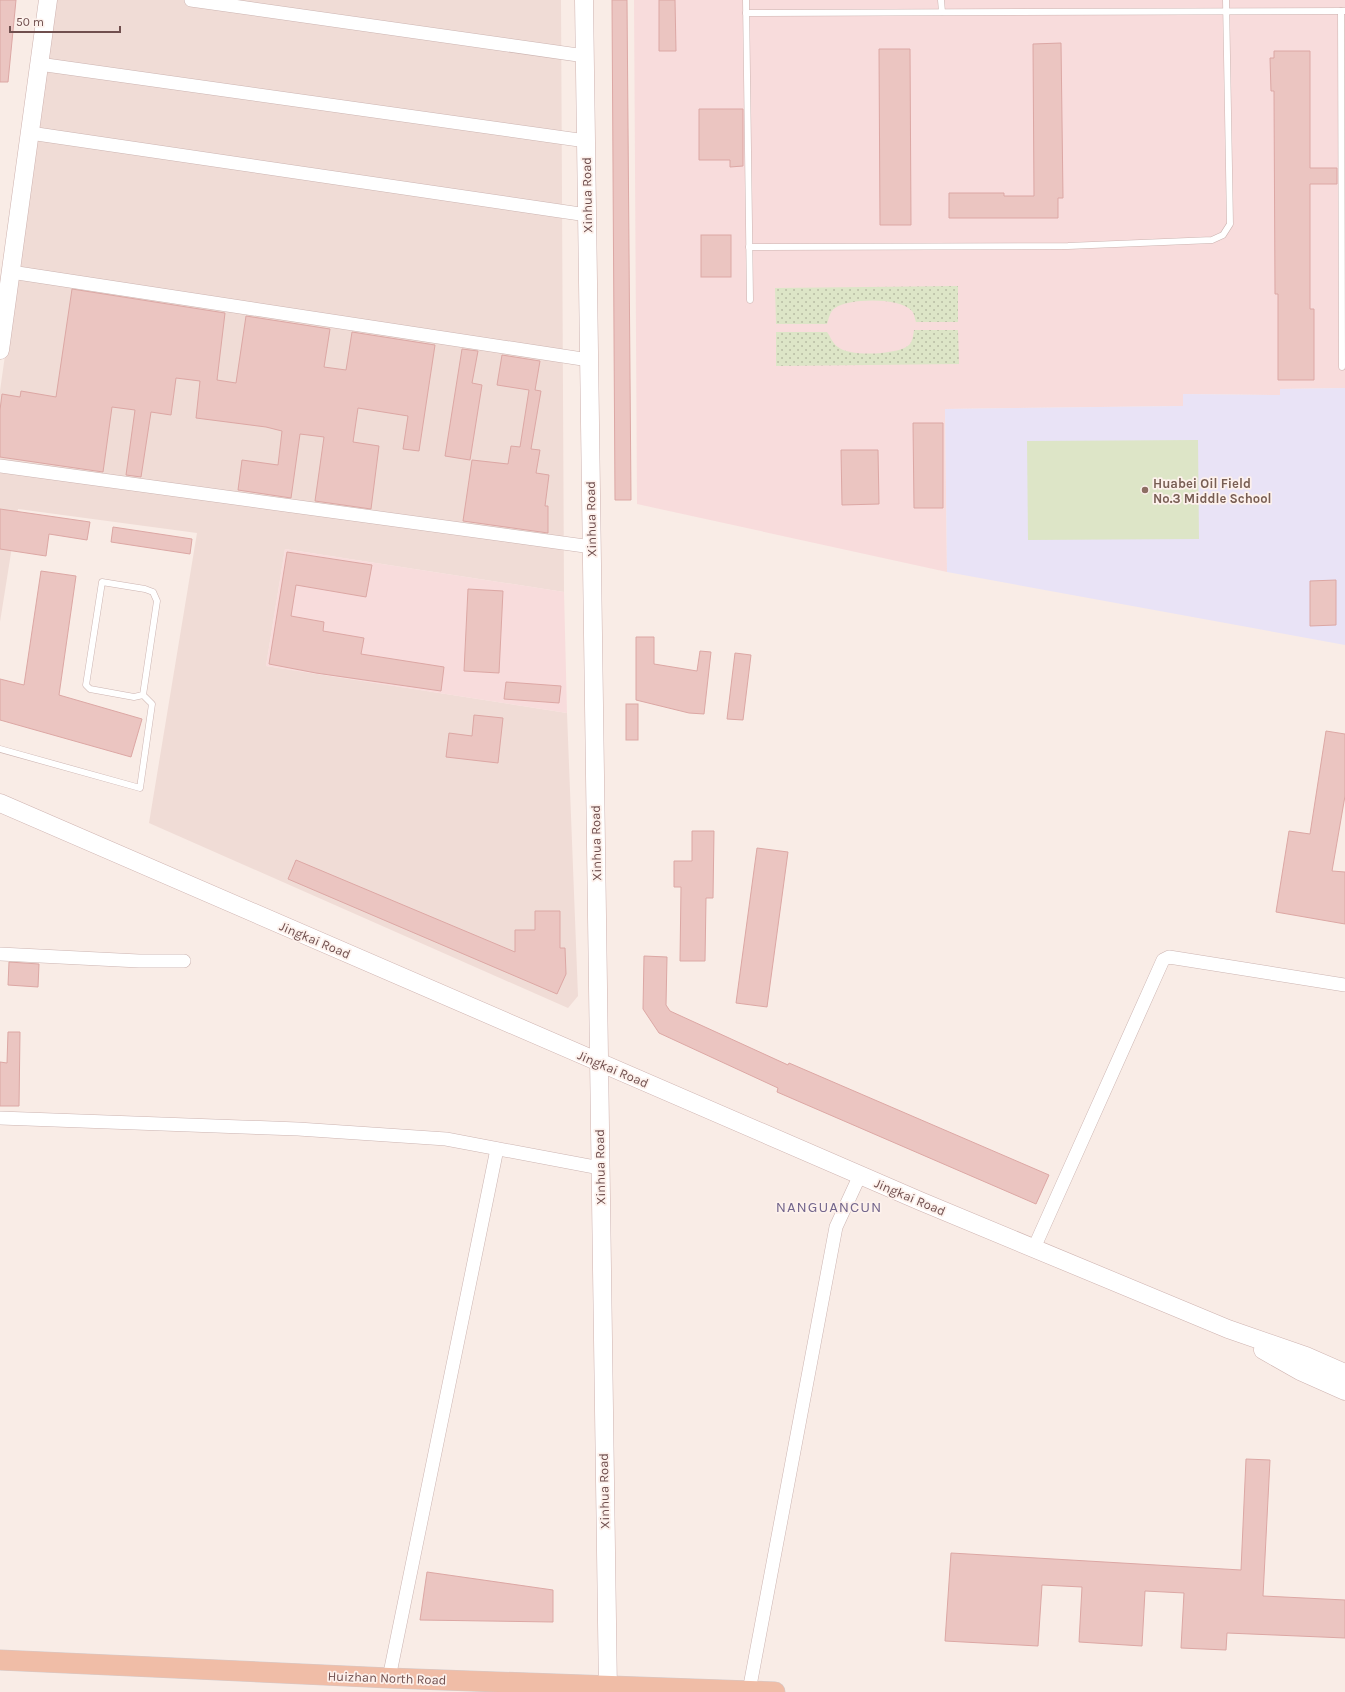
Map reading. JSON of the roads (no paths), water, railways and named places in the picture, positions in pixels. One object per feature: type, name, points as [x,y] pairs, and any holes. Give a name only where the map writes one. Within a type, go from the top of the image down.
[{"type":"main road","points":[[0,350],[48,0]]},
{"type":"main road","name":"Xinhua Road","points":[[584,0],[606,1690]]},
{"type":"main road","name":"Jingkai Road","points":[[0,803],[860,1175],[1228,1329],[1306,1356],[1343,1387]]},
{"type":"main road","name":"Huizhan North Road","points":[[0,1660],[389,1678],[606,1690],[775,1692]]},
{"type":"street","points":[[191,0],[585,56]]},
{"type":"street","points":[[39,64],[586,141]]},
{"type":"street","points":[[30,133],[587,215]]},
{"type":"street","points":[[11,272],[589,360]]},
{"type":"street","points":[[0,466],[592,547]]},
{"type":"street","points":[[0,954],[139,961],[184,961]]},
{"type":"street","points":[[1034,1248],[1163,960],[1169,957],[1345,985]]},
{"type":"street","points":[[0,1118],[298,1129],[446,1139],[600,1168]]},
{"type":"street","points":[[389,1678],[497,1149]]},
{"type":"street","points":[[749,1691],[836,1227],[860,1175]]},
{"type":"lane","points":[[746,0],[750,300]]},
{"type":"lane","points":[[941,0],[942,12]]},
{"type":"lane","points":[[749,247],[1068,246],[1212,240],[1223,236],[1230,224],[1226,0]]},
{"type":"lane","points":[[746,13],[1343,11],[1342,367]]},
{"type":"lane","points":[[102,582],[153,592],[157,601],[143,695],[134,697],[90,689],[86,685],[102,582]]},
{"type":"lane","points":[[0,750],[140,788],[152,704],[143,695]]},
{"type":"place","name":"Huabei Oil Field No.3 Middle School","points":[[1145,490]]},
{"type":"district","name":"NANGUANCUN","points":[[829,1207]]}]
